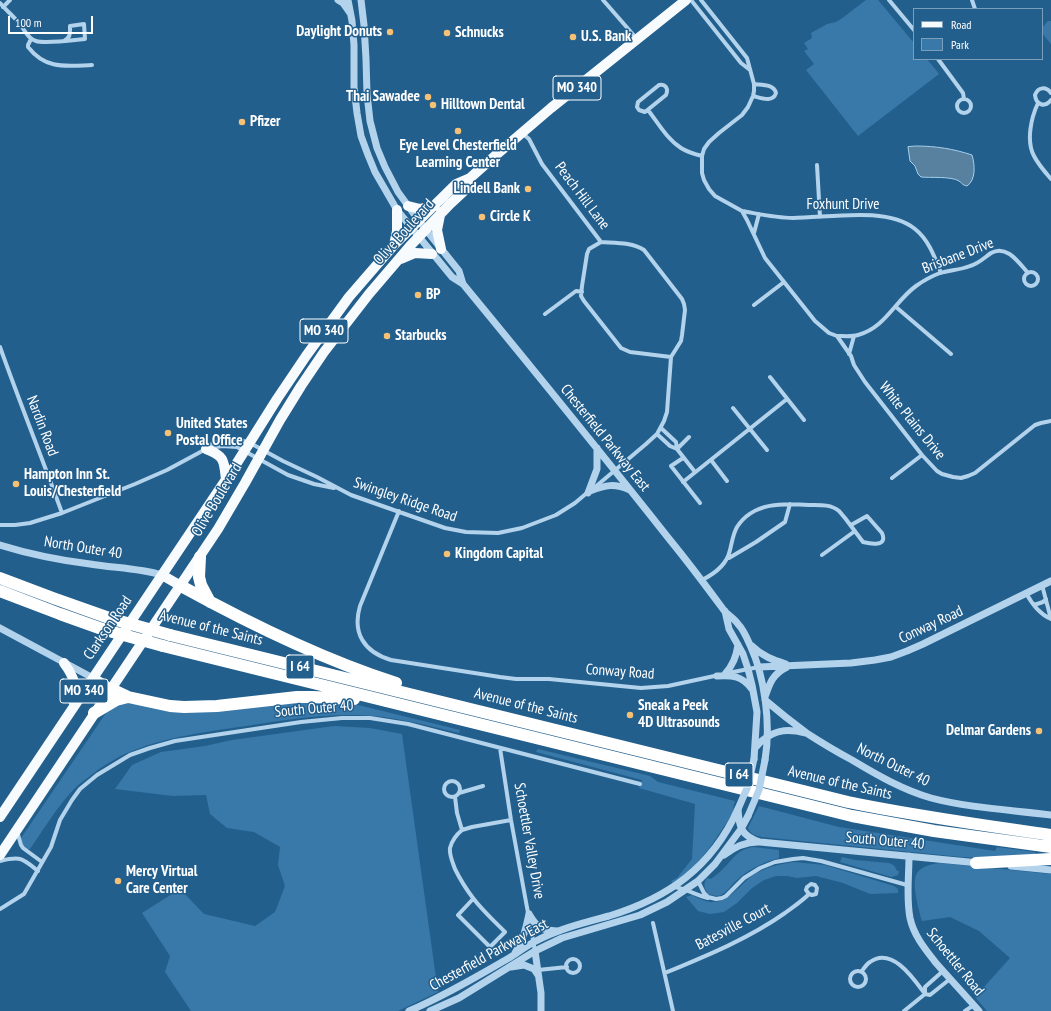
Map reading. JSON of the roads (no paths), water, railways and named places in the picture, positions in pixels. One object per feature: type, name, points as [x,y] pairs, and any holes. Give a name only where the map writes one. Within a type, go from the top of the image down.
[{"type":"highway","points":[[200,557],[199,577],[201,585],[211,603]]},
{"type":"highway","name":"Avenue of the Saints","points":[[0,578],[110,618],[170,635],[811,793],[879,808],[941,819],[1051,835]]},
{"type":"highway","points":[[181,586],[270,633],[332,660],[398,684],[430,699]]},
{"type":"highway","name":"Avenue of the Saints","points":[[0,591],[102,629],[163,646],[852,816],[934,831],[1051,847]]},
{"type":"highway","points":[[111,689],[128,697],[184,707],[217,706],[308,697],[379,700]]},
{"type":"highway","points":[[94,713],[116,700],[128,697]]},
{"type":"highway","points":[[976,863],[1051,859]]},
{"type":"main road","name":"Olive Boulevard","points":[[111,689],[181,586],[230,510],[290,403],[316,363],[360,305],[418,237],[422,225],[434,206],[456,184],[470,178],[522,132],[686,0]]},
{"type":"main road","name":"Olive Boulevard","points":[[162,575],[226,480],[281,393],[349,297],[394,245],[411,229],[440,215],[464,191],[470,178]]},
{"type":"main road","points":[[408,206],[420,209],[434,206]]},
{"type":"main road","points":[[394,245],[397,231],[397,210]]},
{"type":"main road","points":[[440,215],[437,230],[441,249]]},
{"type":"main road","points":[[397,260],[409,254],[432,254]]},
{"type":"main road","points":[[206,449],[221,457],[226,480]]},
{"type":"main road","points":[[162,575],[181,586]]},
{"type":"main road","name":"Clarkson Road","points":[[0,817],[3,808],[162,575]]},
{"type":"main road","points":[[64,663],[72,675],[75,683],[76,699],[73,707]]},
{"type":"main road","points":[[92,678],[111,689]]},
{"type":"main road","name":"MO 340","points":[[0,855],[111,689]]},
{"type":"street","points":[[10,0],[2,5],[35,41],[42,42],[64,41],[85,39],[84,24],[70,26],[69,37],[64,41]]},
{"type":"street","points":[[338,0],[343,3],[352,16]]},
{"type":"street","name":"Chesterfield Parkway East","points":[[348,0],[352,16],[354,87],[361,136],[375,172],[397,210],[411,229],[452,277],[463,284],[615,470],[725,611],[739,624],[748,641],[758,667],[765,698],[768,747],[759,790],[741,829],[716,862],[698,881],[667,902],[640,915],[562,938],[536,951],[459,998],[430,1011]]},
{"type":"street","points":[[360,0],[363,17]]},
{"type":"street","points":[[363,17],[367,0]]},
{"type":"street","points":[[603,0],[637,40]]},
{"type":"street","points":[[691,0],[741,63],[750,70]]},
{"type":"street","points":[[701,0],[747,58],[754,84],[753,96],[748,107],[742,115],[709,142],[704,149],[702,156],[702,173],[709,189],[715,196],[742,211]]},
{"type":"street","points":[[889,0],[913,29]]},
{"type":"street","name":"Chesterfield Parkway East","points":[[363,17],[367,94],[370,121],[377,148],[398,192],[459,271],[463,284]]},
{"type":"street","points":[[31,38],[28,47],[40,59],[47,63],[63,66],[92,65]]},
{"type":"street","points":[[939,60],[963,93],[964,99]]},
{"type":"street","points":[[753,96],[771,99],[776,93],[775,89],[772,87],[754,84]]},
{"type":"street","points":[[657,86],[666,86],[668,91],[666,95],[648,110],[643,112],[639,110],[637,107],[638,102],[657,86]]},
{"type":"street","points":[[1051,93],[1046,89],[1040,89],[1035,95],[1036,101],[1043,105],[1048,104],[1051,100]]},
{"type":"street","points":[[1038,103],[1032,125],[1030,138],[1031,146],[1038,163],[1051,179]]},
{"type":"street","points":[[648,110],[677,145],[688,152],[702,156]]},
{"type":"street","name":"Peach Hill Lane","points":[[522,132],[529,139],[542,164],[601,242],[633,245],[644,250],[682,299],[684,304],[685,310],[681,341],[671,357],[664,421],[657,434],[615,470]]},
{"type":"street","points":[[818,165],[820,216]]},
{"type":"street","name":"Foxhunt Drive","points":[[742,211],[779,217],[871,215],[893,219],[905,223],[915,229],[933,253],[941,273]]},
{"type":"street","name":"White Plains Drive","points":[[742,211],[765,258],[815,321],[829,333],[837,336],[865,382],[936,471],[952,477],[961,478],[975,473],[1035,425],[1051,421]]},
{"type":"street","points":[[754,234],[759,214]]},
{"type":"street","points":[[601,242],[589,249],[581,296],[584,301],[621,348],[630,352],[671,357]]},
{"type":"street","name":"Brisbane Drive","points":[[837,336],[858,336],[871,330],[884,321],[905,295],[926,279],[941,273],[971,266],[996,251],[1009,253],[1028,273]]},
{"type":"street","points":[[754,305],[784,282]]},
{"type":"street","points":[[545,314],[576,291],[582,292]]},
{"type":"street","points":[[896,307],[951,354]]},
{"type":"street","points":[[849,354],[854,336]]},
{"type":"street","name":"Nardin Road","points":[[0,347],[17,396],[37,444],[62,513]]},
{"type":"street","points":[[770,376],[804,420]]},
{"type":"street","points":[[683,482],[787,399]]},
{"type":"street","points":[[733,408],[767,450]]},
{"type":"street","points":[[661,428],[676,442],[677,449],[695,472]]},
{"type":"street","points":[[657,434],[670,446],[677,449]]},
{"type":"street","points":[[677,449],[689,437]]},
{"type":"street","name":"Swingley Ridge Road","points":[[0,524],[30,523],[62,513],[162,472],[206,449],[214,443],[226,438],[237,439],[296,479],[338,489]]},
{"type":"street","name":"Swingley Ridge Road","points":[[206,449],[227,446],[247,447],[261,455],[282,461],[317,477],[351,495],[440,526],[476,533],[498,533],[522,528],[556,515],[575,503],[615,470]]},
{"type":"street","points":[[589,492],[597,469],[597,448]]},
{"type":"street","points":[[892,478],[922,455]]},
{"type":"street","points":[[683,458],[671,466],[700,503]]},
{"type":"street","points":[[711,460],[727,481]]},
{"type":"street","points":[[589,492],[604,486],[615,486],[631,490]]},
{"type":"street","points":[[702,580],[714,574],[728,558],[756,542],[785,522],[790,504]]},
{"type":"street","points":[[728,558],[737,527],[745,518],[756,510],[772,505],[790,504],[832,507],[839,511],[863,542],[875,544],[880,543],[883,540],[882,533],[867,516],[851,526]]},
{"type":"street","name":"Conway Road","points":[[400,512],[357,615],[360,634],[364,643],[378,655],[391,660],[516,679],[549,679],[641,688],[668,686],[758,667],[851,663],[875,660],[908,651],[1051,581]]},
{"type":"street","points":[[822,555],[855,531]]},
{"type":"street","name":"North Outer 40","points":[[0,545],[69,561],[141,570],[162,575]]},
{"type":"street","points":[[1042,585],[1051,619]]},
{"type":"street","points":[[1026,593],[1043,615],[1051,619]]},
{"type":"street","points":[[1034,605],[1041,604],[1046,599]]},
{"type":"street","name":"Chesterfield Parkway East","points":[[409,1011],[460,987],[534,942],[557,931],[634,907],[658,896],[678,884],[706,859],[727,830],[737,812],[748,786],[755,748],[757,712],[754,693],[743,654],[729,629],[725,611]]},
{"type":"street","points":[[0,628],[92,678]]},
{"type":"street","points":[[748,641],[768,658],[790,666]]},
{"type":"street","points":[[725,674],[732,665],[738,645]]},
{"type":"street","points":[[765,698],[772,678],[781,670],[790,666]]},
{"type":"street","points":[[717,676],[728,675],[741,678],[747,683],[754,693]]},
{"type":"street","name":"North Outer 40","points":[[765,698],[787,718],[810,735],[872,772],[924,796],[966,805],[1051,815]]},
{"type":"street","name":"South Outer 40","points":[[0,909],[24,894],[51,847],[60,820],[72,800],[84,786],[108,768],[130,755],[175,740],[301,722],[342,718],[370,718],[408,724],[640,784]]},
{"type":"street","points":[[755,748],[768,736],[777,732],[786,730],[810,735]]},
{"type":"street","name":"Schoettler Valley Drive","points":[[500,748],[510,820],[536,951],[541,993],[541,1011]]},
{"type":"street","points":[[459,793],[461,789],[458,783],[453,781],[448,782],[445,785],[444,788],[449,797],[455,797],[459,793],[483,786]]},
{"type":"street","points":[[455,797],[457,813],[462,830]]},
{"type":"street","points":[[737,812],[741,829]]},
{"type":"street","points":[[473,899],[458,915],[490,947],[505,932],[473,899],[464,886],[451,856],[450,849],[452,841],[462,830],[510,820]]},
{"type":"street","points":[[17,829],[23,848],[42,862]]},
{"type":"street","name":"South Outer 40","points":[[741,829],[752,839],[760,842],[1051,870]]},
{"type":"street","points":[[716,862],[730,850],[742,845],[760,842]]},
{"type":"street","name":"Schoettler Road","points":[[909,856],[907,885],[912,927],[920,944],[979,1011]]},
{"type":"street","points":[[0,861],[18,858],[24,860],[38,871]]},
{"type":"street","points":[[673,887],[700,896],[716,899],[722,898],[726,896],[744,878],[760,868],[775,862],[807,858],[907,885]]},
{"type":"street","points":[[698,881],[704,893],[708,897],[712,898]]},
{"type":"street","name":"Batesville Court","points":[[665,973],[713,953],[749,935],[772,922],[798,904],[809,894]]},
{"type":"street","points":[[529,914],[536,925],[545,930],[557,931]]},
{"type":"street","points":[[514,955],[522,942],[529,914]]},
{"type":"street","points":[[653,923],[673,1011]]},
{"type":"street","points":[[862,971],[866,976],[866,982],[860,987],[853,986],[849,979],[851,974],[855,971],[862,971],[874,960],[884,958],[890,959],[902,966],[925,994]]},
{"type":"street","points":[[508,968],[524,965],[534,968],[538,972],[567,967]]},
{"type":"street","points":[[925,994],[925,988],[943,971]]},
{"type":"street","points":[[904,1011],[925,994],[930,995],[950,979]]},
{"type":"street","points":[[965,1011],[974,1005]]},
{"type":"place","name":"Daylight Donuts","points":[[390,32]]},
{"type":"place","name":"Schnucks","points":[[447,33]]},
{"type":"place","name":"U.S. Bank","points":[[573,37]]},
{"type":"place","name":"Thai Sawadee","points":[[428,97]]},
{"type":"place","name":"Hilltown Dental","points":[[433,105]]},
{"type":"place","name":"Pfizer","points":[[242,122]]},
{"type":"place","name":"Eye Level Chesterfield Learning Center","points":[[458,131]]},
{"type":"place","name":"Lindell Bank","points":[[528,189]]},
{"type":"place","name":"Circle K","points":[[482,217]]},
{"type":"place","name":"BP","points":[[418,295]]},
{"type":"place","name":"Starbucks","points":[[387,336]]},
{"type":"place","name":"United States Postal Office","points":[[168,433]]},
{"type":"place","name":"Hampton Inn St. Louis/Chesterfield","points":[[16,484]]},
{"type":"place","name":"Kingdom Capital","points":[[447,554]]},
{"type":"place","name":"Sneak a Peek 4D Ultrasounds","points":[[630,715]]},
{"type":"place","name":"Delmar Gardens","points":[[1039,731]]},
{"type":"place","name":"Mercy Virtual Care Center","points":[[118,881]]}]
